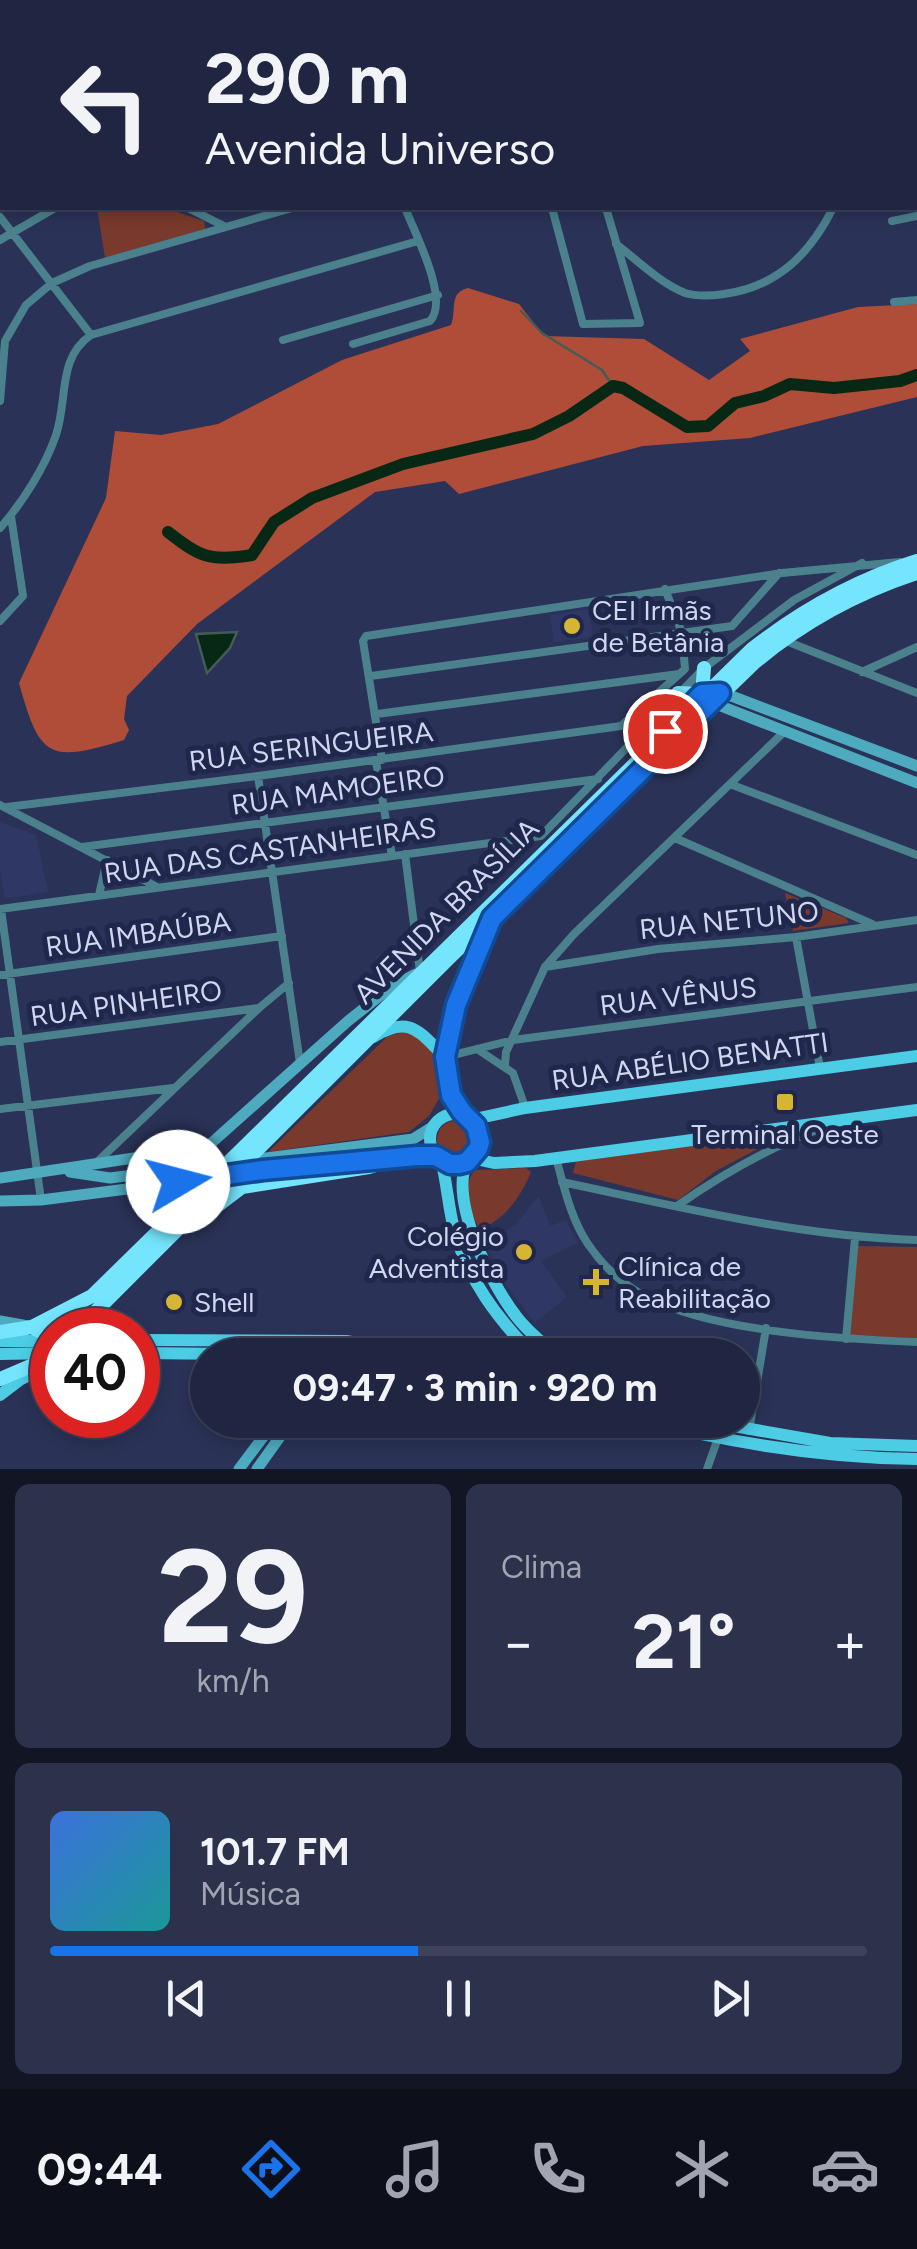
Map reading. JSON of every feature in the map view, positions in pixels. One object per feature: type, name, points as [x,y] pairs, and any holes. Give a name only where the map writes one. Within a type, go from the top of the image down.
[{"type":"highway","name":"AVENIDA BRASÍLIA","points":[[99,1308],[492,918],[752,649],[793,619],[849,587],[917,561]]},
{"type":"highway","name":"AVENIDA BRASÍLIA","points":[[73,1308],[92,1296],[420,972],[706,699],[782,639],[850,599],[917,573]]},
{"type":"highway","points":[[678,693],[706,699],[704,668]]},
{"type":"highway","points":[[128,1280],[242,1187],[369,1167],[400,1158]]},
{"type":"highway","name":"AVENIDA BRASÍLIA","points":[[0,1332],[30,1327]]},
{"type":"highway","points":[[0,1379],[30,1367]]},
{"type":"main road","points":[[492,918],[456,1005],[445,1057],[451,1095],[479,1133],[480,1142],[462,1181],[474,1236],[522,1338]]},
{"type":"main road","points":[[367,1041],[384,1030],[407,1025],[422,1032],[445,1057]]},
{"type":"main road","name":"RUA ABÉLIO BENATTI","points":[[468,1118],[917,1056]]},
{"type":"main road","points":[[451,1095],[430,1142],[438,1158],[454,1231],[463,1256],[495,1314],[533,1338]]},
{"type":"main road","points":[[438,1158],[450,1164],[556,1158],[917,1113]]},
{"type":"main road","points":[[437,1123],[455,1114],[468,1118]]},
{"type":"main road","points":[[0,1341],[30,1340]]},
{"type":"main road","points":[[160,1340],[190,1340]]},
{"type":"main road","points":[[160,1353],[190,1353]]},
{"type":"main road","points":[[0,1354],[30,1358]]},
{"type":"main road","points":[[0,1395],[30,1373]]},
{"type":"main road","points":[[760,1432],[874,1458],[917,1446]]},
{"type":"main road","points":[[718,1438],[874,1458],[917,1459]]},
{"type":"street","points":[[0,240],[51,210]]},
{"type":"street","points":[[192,210],[226,227]]},
{"type":"street","points":[[0,401],[5,342],[26,305],[52,284],[90,266],[285,210]]},
{"type":"street","points":[[353,344],[430,322],[436,315],[438,299],[405,210]]},
{"type":"street","points":[[553,210],[583,324],[640,324],[607,210]]},
{"type":"street","points":[[616,244],[673,287],[690,294],[728,294],[770,282],[787,271],[821,233],[832,210]]},
{"type":"street","points":[[892,221],[917,216]]},
{"type":"street","points":[[0,217],[91,335]]},
{"type":"street","points":[[0,528],[48,455],[59,426],[73,352],[91,335],[418,241]]},
{"type":"street","points":[[283,340],[438,299]]},
{"type":"street","points":[[894,302],[917,300]]},
{"type":"street","points":[[0,514],[11,516]]},
{"type":"street","points":[[0,621],[24,596],[11,516]]},
{"type":"street","points":[[392,856],[377,714],[363,641],[366,636],[778,573],[917,561]]},
{"type":"street","name":"AVENIDA BRASÍLIA","points":[[546,834],[704,668],[794,600],[862,563]]},
{"type":"street","points":[[371,676],[732,626],[778,573]]},
{"type":"street","points":[[621,726],[685,669],[682,633],[665,589]]},
{"type":"street","points":[[782,639],[917,694]]},
{"type":"street","points":[[862,672],[917,647]]},
{"type":"street","points":[[377,714],[679,674]]},
{"type":"street","points":[[706,699],[824,732],[917,766]]},
{"type":"street","points":[[706,699],[917,783]]},
{"type":"street","name":"RUA SERINGUEIRA","points":[[4,806],[621,726],[706,699]]},
{"type":"street","points":[[506,1066],[506,1052],[545,966],[784,732]]},
{"type":"street","points":[[818,745],[824,732]]},
{"type":"street","points":[[258,776],[300,1063]]},
{"type":"street","name":"RUA MAMOEIRO","points":[[82,847],[599,778]]},
{"type":"street","points":[[730,784],[917,856]]},
{"type":"street","points":[[4,806],[157,887]]},
{"type":"street","name":"RUA DAS CASTANHEIRAS","points":[[1,909],[546,834]]},
{"type":"street","points":[[675,838],[874,925]]},
{"type":"street","points":[[0,1178],[207,1147],[391,988],[420,972],[405,854]]},
{"type":"street","points":[[99,896],[107,860]]},
{"type":"street","points":[[1,909],[5,974],[19,1040],[41,1200]]},
{"type":"street","name":"RUA NETUNO","points":[[545,966],[917,920]]},
{"type":"street","name":"RUA IMBAÚBA","points":[[5,974],[282,936]]},
{"type":"street","points":[[796,937],[820,1068]]},
{"type":"street","points":[[566,942],[582,959]]},
{"type":"street","points":[[96,1163],[289,983]]},
{"type":"street","name":"RUA VÊNUS","points":[[445,1057],[513,1040],[917,987]]},
{"type":"street","name":"RUA PINHEIRO","points":[[0,1042],[258,1008]]},
{"type":"street","points":[[477,1048],[506,1066],[522,1089],[525,1108]]},
{"type":"street","points":[[0,1109],[173,1088]]},
{"type":"street","points":[[677,1206],[714,1180],[785,1141],[841,1120]]},
{"type":"street","points":[[62,1170],[110,1178],[147,1174],[414,1139],[437,1123]]},
{"type":"street","points":[[124,1136],[127,1159],[134,1170],[147,1174]]},
{"type":"street","points":[[0,1201],[41,1200],[263,1170],[438,1158]]},
{"type":"street","points":[[556,1158],[588,1244],[612,1272],[644,1296],[716,1320],[846,1339],[917,1342]]},
{"type":"street","points":[[562,1182],[774,1228],[855,1238],[917,1240]]},
{"type":"street","points":[[846,1339],[855,1238]]},
{"type":"street","points":[[0,1322],[30,1327]]},
{"type":"street","points":[[760,1364],[766,1328]]},
{"type":"street","points":[[239,1469],[262,1438]]},
{"type":"street","points":[[256,1469],[267,1443],[265,1438]]},
{"type":"street","points":[[256,1469],[279,1438]]},
{"type":"street","points":[[706,1469],[718,1438]]},
{"type":"shaded area","points":[[97,210],[171,210],[204,221],[205,229],[105,258]]},
{"type":"shaded area","points":[[468,288],[519,304],[544,336],[644,339],[709,380],[750,351],[740,339],[858,307],[917,304],[917,397],[750,438],[643,446],[459,494],[445,481],[375,492],[197,624],[127,696],[124,719],[129,730],[124,740],[79,751],[51,749],[34,727],[19,683],[106,498],[115,431],[161,435],[218,424],[342,360],[451,325],[455,298]]},
{"type":"shaded area","name":"CEI Irmãs de Betânia","points":[[589,609],[593,637],[554,642],[550,615]]},
{"type":"shaded area","points":[[237,632],[230,648],[207,673],[196,634]]},
{"type":"shaded area","points":[[0,822],[36,835],[48,892],[5,899],[0,869]]},
{"type":"shaded area","points":[[785,893],[846,918],[849,923],[793,931]]},
{"type":"shaded area","points":[[406,1031],[425,1041],[439,1063],[441,1095],[429,1116],[409,1132],[268,1152],[388,1036]]},
{"type":"shaded area","points":[[455,1121],[467,1127],[473,1139],[467,1151],[455,1157],[443,1151],[437,1139],[443,1127]]},
{"type":"shaded area","points":[[791,1131],[716,1171],[678,1200],[573,1173],[576,1161]]},
{"type":"shaded area","points":[[526,1168],[531,1172],[511,1207],[479,1228],[469,1198],[471,1175],[476,1170]]},
{"type":"shaded area","name":"Colégio Adventista","points":[[539,1196],[550,1226],[566,1220],[578,1243],[541,1261],[567,1297],[535,1323],[503,1281],[486,1244],[515,1225]]},
{"type":"shaded area","points":[[856,1246],[917,1247],[917,1338],[848,1337]]},
{"type":"waterway","points":[[521,311],[542,333],[602,370],[613,386]]},
{"type":"waterway","points":[[168,532],[206,556],[252,555],[274,522],[312,498],[403,464],[533,434],[569,416],[613,386],[623,388],[687,427],[708,426],[735,403],[790,384],[834,388],[900,381],[917,375]]},
{"type":"place","name":"CEI Irmãs de Betânia","points":[[572,626]]},
{"type":"place","name":"Terminal Oeste","points":[[785,1102]]},
{"type":"place","name":"Colégio Adventista","points":[[524,1252]]},
{"type":"place","name":"Clínica de Reabilitação","points":[[596,1282]]},
{"type":"place","name":"Shell","points":[[174,1302]]},
{"type":"route","points":[[178,1182],[417,1156],[436,1156],[450,1164],[467,1162],[478,1149],[479,1133],[451,1095],[445,1057],[456,1005],[492,918],[720,693],[702,694],[665,731]]}]
